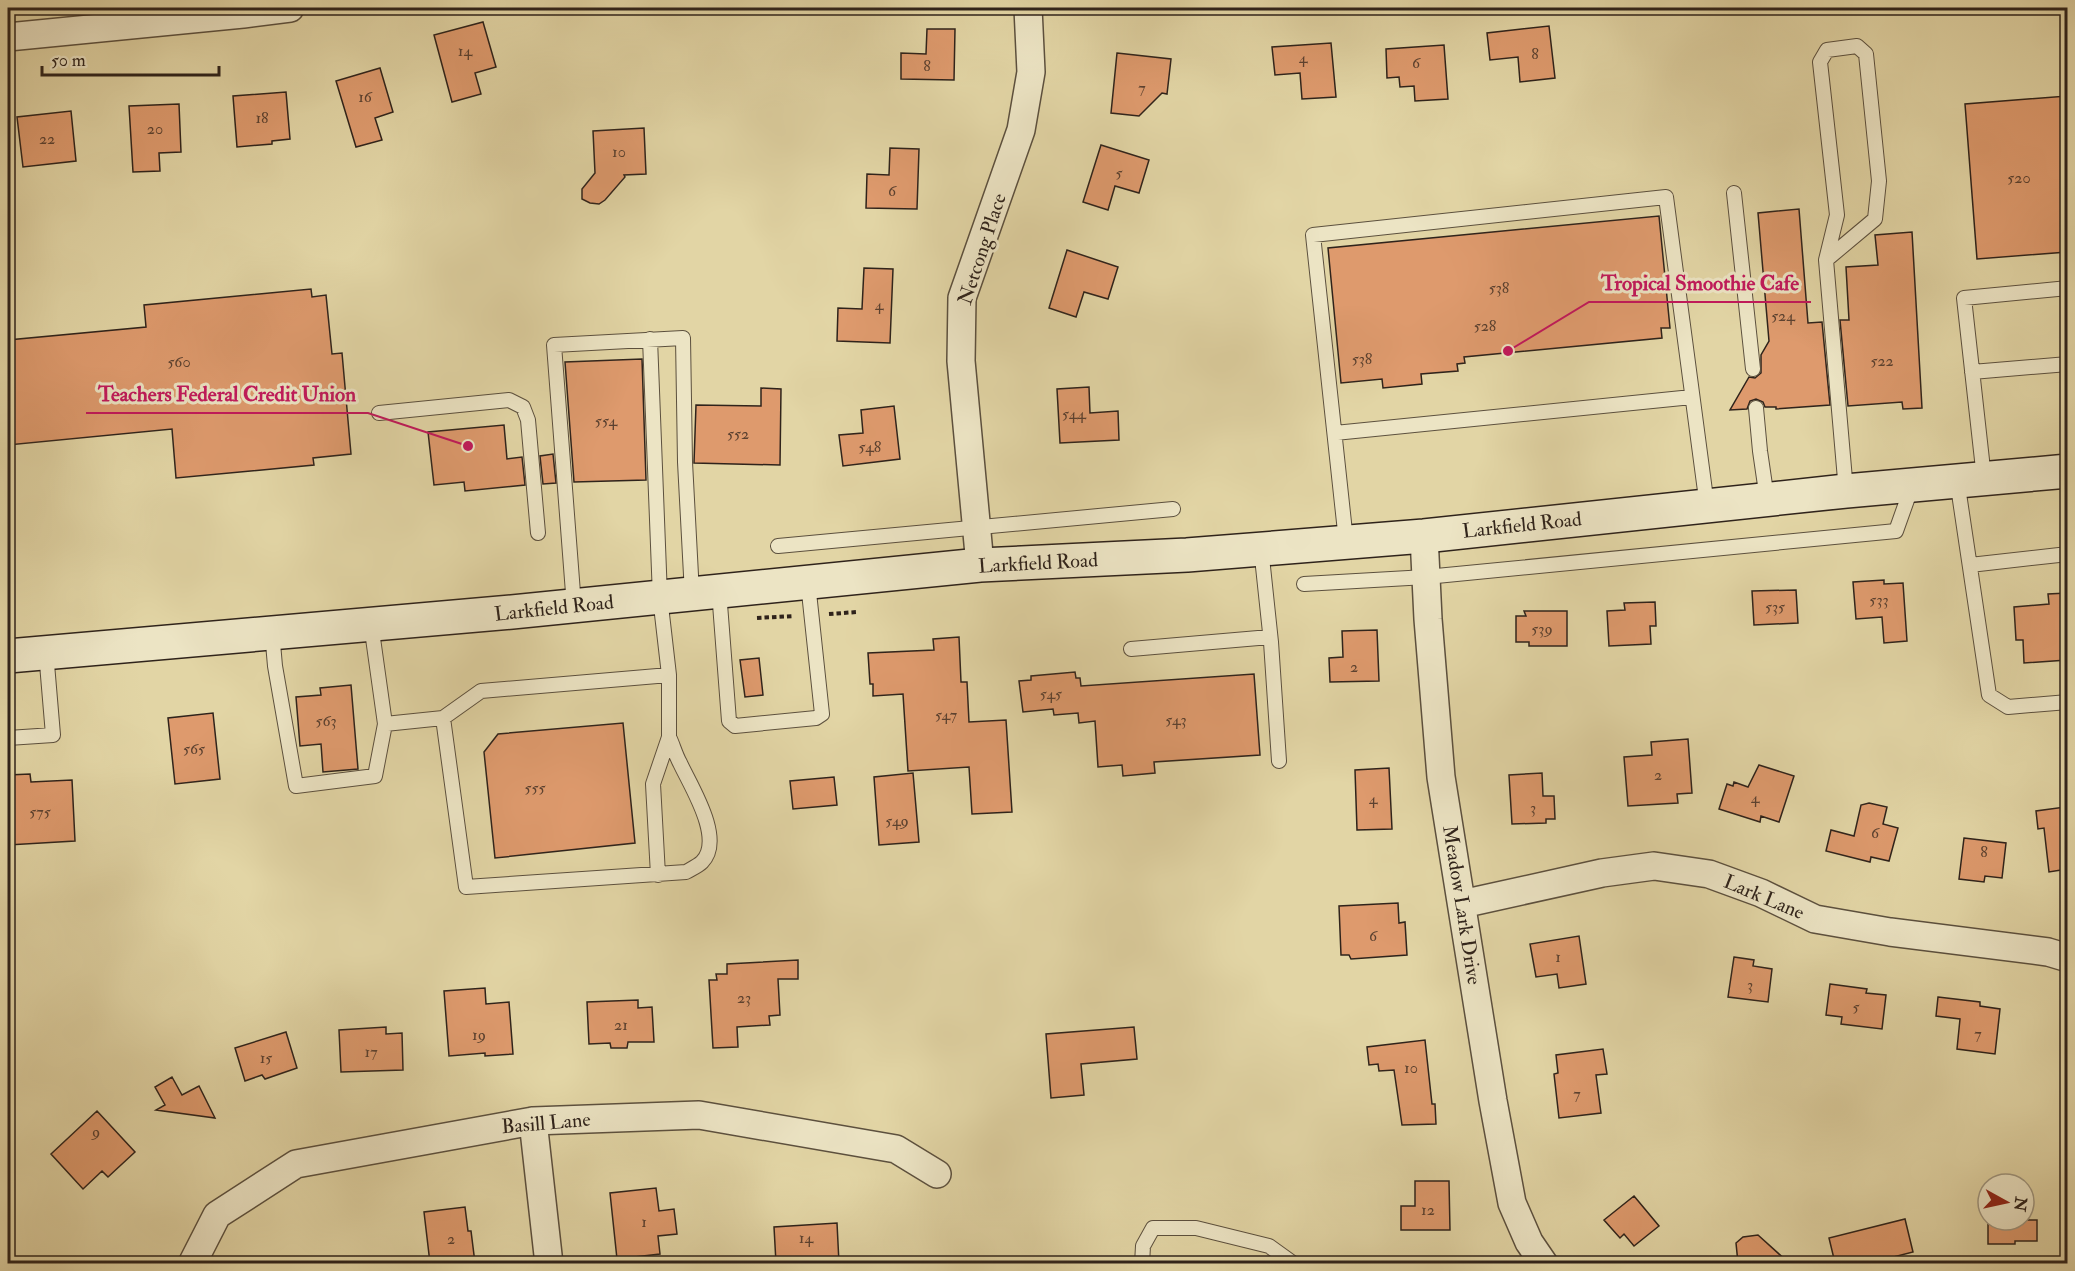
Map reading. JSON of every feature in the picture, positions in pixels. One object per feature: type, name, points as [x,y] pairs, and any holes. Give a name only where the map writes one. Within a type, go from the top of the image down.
[{"type":"main road","name":"Larkfield Road","points":[[8,656],[660,597],[711,602],[808,583],[980,565],[1187,555],[1424,536],[1913,484],[2067,471]]},
{"type":"street","points":[[8,37],[104,17],[243,14],[290,8]]},
{"type":"street","name":"Netcong Place","points":[[980,565],[960,361],[962,298],[1021,130],[1031,72],[1028,8]]},
{"type":"street","name":"Meadow Lark Drive","points":[[1424,536],[1428,619],[1441,777],[1493,1101],[1512,1203],[1529,1242],[1544,1263]]},
{"type":"street","name":"Lark Lane","points":[[1462,904],[1602,873],[1654,866],[1709,874],[1761,893],[1815,919],[1890,932],[2048,952],[2067,958]]},
{"type":"street","name":"Basill Lane","points":[[192,1263],[217,1215],[296,1164],[533,1121],[699,1115],[896,1149],[937,1174]]},
{"type":"street","points":[[533,1121],[549,1263]]},
{"type":"lane","points":[[1826,260],[1875,219],[1879,182],[1866,54],[1857,46],[1827,50],[1820,62],[1837,215],[1826,260],[1846,491]]},
{"type":"lane","points":[[1734,193],[1753,369]]},
{"type":"lane","points":[[1346,542],[1313,235],[1654,198],[1666,197],[1707,506]]},
{"type":"lane","points":[[2067,288],[1964,298],[1972,372],[1970,565],[1989,695],[2008,707],[2067,702]]},
{"type":"lane","points":[[574,606],[554,345],[683,338],[685,462],[711,602],[729,721],[735,726],[816,718],[822,714],[808,583]]},
{"type":"lane","points":[[650,339],[660,597],[669,675],[669,737],[652,784],[658,875]]},
{"type":"lane","points":[[1972,372],[2067,364]]},
{"type":"lane","points":[[1335,433],[1692,397]]},
{"type":"lane","points":[[379,413],[509,400],[523,407],[528,420],[538,533]]},
{"type":"lane","points":[[1756,408],[1767,499]]},
{"type":"lane","points":[[1304,584],[1426,577],[1896,531],[1913,484]]},
{"type":"lane","points":[[778,546],[1173,509]]},
{"type":"lane","points":[[1262,549],[1279,761]]},
{"type":"lane","points":[[1970,565],[2067,554]]},
{"type":"lane","points":[[272,632],[275,666],[296,786],[375,777],[385,723],[371,624]]},
{"type":"lane","points":[[1131,649],[1270,637]]},
{"type":"lane","points":[[8,738],[53,735],[46,652]]},
{"type":"lane","points":[[385,723],[443,718],[481,691],[669,675]]},
{"type":"lane","points":[[443,718],[466,887],[658,875],[686,872],[703,862],[710,837],[706,817],[669,737]]},
{"type":"lane","points":[[1142,1263],[1143,1246],[1153,1228],[1196,1228],[1269,1246],[1294,1263]]},
{"type":"path","points":[[711,602],[812,614],[857,612]]},
{"type":"building","points":[[483,22],[496,67],[475,73],[481,94],[452,102],[434,35]]},
{"type":"building","points":[[1549,26],[1555,78],[1520,82],[1518,57],[1490,60],[1487,33]]},
{"type":"building","points":[[927,29],[955,29],[954,80],[901,79],[901,53],[926,54]]},
{"type":"building","points":[[1331,43],[1336,97],[1302,99],[1300,73],[1275,75],[1272,47]]},
{"type":"building","points":[[1444,45],[1448,99],[1415,101],[1414,86],[1400,87],[1399,77],[1387,78],[1386,49]]},
{"type":"building","points":[[1117,53],[1171,59],[1167,94],[1162,93],[1139,116],[1111,113]]},
{"type":"building","points":[[380,68],[393,112],[375,118],[382,140],[356,147],[336,81]]},
{"type":"building","points":[[286,92],[290,139],[272,141],[272,144],[237,147],[233,96]]},
{"type":"building","points":[[2067,96],[2067,252],[1977,259],[1965,104]]},
{"type":"building","points":[[179,104],[181,152],[159,153],[160,171],[133,172],[129,106]]},
{"type":"building","points":[[71,111],[76,161],[23,167],[17,117]]},
{"type":"building","points":[[644,128],[646,174],[624,175],[625,177],[599,204],[582,199],[582,189],[595,173],[593,131]]},
{"type":"building","points":[[1101,145],[1149,160],[1139,193],[1115,186],[1108,210],[1083,202]]},
{"type":"building","points":[[890,148],[919,149],[917,209],[866,208],[867,174],[889,175]]},
{"type":"building","points":[[1799,209],[1808,323],[1822,322],[1830,405],[1776,409],[1776,407],[1765,407],[1763,402],[1756,399],[1750,401],[1747,409],[1730,410],[1749,377],[1755,378],[1761,373],[1761,355],[1769,341],[1758,213]]},
{"type":"building","points":[[1659,216],[1670,328],[1661,328],[1662,338],[1464,357],[1465,363],[1457,364],[1458,371],[1421,374],[1422,384],[1383,388],[1382,379],[1341,383],[1328,248]]},
{"type":"building","points":[[1912,232],[1922,408],[1903,409],[1902,402],[1848,406],[1840,320],[1849,320],[1846,267],[1878,265],[1875,235]]},
{"type":"building","points":[[1067,250],[1118,267],[1108,299],[1084,292],[1076,317],[1049,308]]},
{"type":"building","points":[[864,268],[893,269],[890,343],[837,341],[838,308],[862,309]]},
{"type":"building","points":[[311,289],[312,297],[326,295],[332,354],[342,353],[351,454],[313,458],[314,465],[176,478],[172,429],[8,445],[8,340],[146,327],[144,305]]},
{"type":"building","points":[[642,359],[646,480],[574,482],[565,362]]},
{"type":"building","points":[[1089,387],[1090,413],[1118,411],[1119,440],[1060,443],[1057,389]]},
{"type":"building","points":[[761,388],[781,389],[780,465],[694,463],[696,405],[761,406]]},
{"type":"building","points":[[894,406],[900,459],[843,466],[839,435],[863,433],[861,410]]},
{"type":"building","points":[[504,425],[507,459],[522,457],[525,485],[465,491],[464,482],[434,485],[428,432]]},
{"type":"building","points":[[553,454],[556,483],[543,484],[540,456]]},
{"type":"building","points":[[1884,580],[1884,584],[1903,583],[1907,641],[1884,643],[1882,617],[1856,619],[1853,582]]},
{"type":"building","points":[[1796,590],[1798,623],[1754,625],[1752,591]]},
{"type":"building","points":[[2067,593],[2067,660],[2024,663],[2023,640],[2016,640],[2014,607],[2049,604],[2048,594]]},
{"type":"building","points":[[1655,602],[1656,626],[1650,626],[1651,644],[1609,646],[1607,611],[1625,610],[1624,603]]},
{"type":"building","points":[[1524,611],[1567,611],[1567,646],[1529,646],[1529,642],[1516,642],[1516,616],[1526,616]]},
{"type":"building","points":[[1377,630],[1379,681],[1330,682],[1329,658],[1343,657],[1342,631]]},
{"type":"building","points":[[959,637],[961,682],[967,682],[969,722],[1006,720],[1012,812],[972,814],[969,767],[908,771],[903,694],[873,696],[868,653],[934,650],[933,639]]},
{"type":"building","points":[[759,658],[763,695],[745,697],[740,660]]},
{"type":"building","points":[[1075,672],[1076,678],[1080,678],[1081,686],[1254,674],[1260,755],[1154,762],[1155,773],[1123,776],[1122,765],[1098,767],[1095,721],[1079,723],[1078,713],[1054,715],[1053,709],[1023,712],[1019,681],[1031,680],[1031,676]]},
{"type":"building","points":[[351,685],[358,769],[323,772],[321,744],[300,746],[296,697],[321,695],[320,688]]},
{"type":"building","points":[[213,713],[220,779],[175,784],[168,718]]},
{"type":"building","points":[[623,723],[635,843],[495,858],[484,752],[498,734]]},
{"type":"building","points":[[1688,739],[1692,793],[1677,794],[1678,803],[1628,806],[1624,757],[1652,755],[1651,742]]},
{"type":"building","points":[[1759,765],[1794,776],[1779,822],[1761,816],[1760,822],[1719,809],[1727,784],[1733,786],[1734,782],[1748,787]]},
{"type":"building","points":[[1389,768],[1392,829],[1357,830],[1355,770]]},
{"type":"building","points":[[913,773],[919,842],[879,845],[874,777]]},
{"type":"building","points":[[1542,773],[1543,796],[1554,796],[1555,819],[1546,819],[1546,823],[1512,824],[1509,775]]},
{"type":"building","points":[[30,774],[31,782],[72,780],[75,841],[8,845],[8,775]]},
{"type":"building","points":[[834,777],[837,805],[793,809],[790,781]]},
{"type":"building","points":[[1869,803],[1887,807],[1883,824],[1898,828],[1889,861],[1871,857],[1870,862],[1826,851],[1831,830],[1854,836],[1861,805]]},
{"type":"building","points":[[2065,807],[2067,869],[2049,872],[2044,828],[2038,829],[2036,811]]},
{"type":"building","points":[[1964,838],[2006,843],[2002,878],[1985,876],[1984,882],[1959,879]]},
{"type":"building","points":[[1398,903],[1399,923],[1405,922],[1407,955],[1351,959],[1349,955],[1341,955],[1339,906]]},
{"type":"building","points":[[1579,936],[1586,984],[1559,988],[1557,974],[1536,977],[1530,944]]},
{"type":"building","points":[[1734,957],[1754,960],[1753,966],[1772,969],[1768,1002],[1728,997]]},
{"type":"building","points":[[798,960],[798,979],[778,979],[780,1015],[769,1016],[770,1025],[737,1027],[738,1047],[713,1048],[709,980],[717,980],[716,974],[727,974],[727,964]]},
{"type":"building","points":[[1830,984],[1867,989],[1866,993],[1886,995],[1882,1029],[1841,1024],[1842,1017],[1826,1015]]},
{"type":"building","points":[[485,988],[486,1004],[509,1002],[513,1054],[485,1056],[485,1053],[449,1056],[444,991]]},
{"type":"building","points":[[1938,997],[1980,1002],[1980,1006],[2000,1009],[1995,1054],[1957,1049],[1960,1019],[1936,1016]]},
{"type":"building","points":[[638,1000],[638,1008],[652,1007],[654,1042],[628,1042],[627,1048],[611,1048],[610,1043],[589,1044],[587,1002]]},
{"type":"building","points":[[386,1027],[386,1034],[402,1033],[403,1070],[341,1072],[339,1030]]},
{"type":"building","points":[[1134,1027],[1137,1059],[1081,1064],[1084,1095],[1051,1098],[1046,1034]]},
{"type":"building","points":[[286,1032],[297,1068],[265,1079],[262,1075],[245,1081],[235,1048]]},
{"type":"building","points":[[1425,1040],[1436,1124],[1402,1125],[1394,1070],[1379,1071],[1378,1064],[1369,1065],[1367,1047]]},
{"type":"building","points":[[1603,1049],[1607,1074],[1596,1075],[1601,1113],[1559,1118],[1554,1074],[1558,1073],[1556,1055]]},
{"type":"building","points":[[172,1077],[182,1095],[199,1086],[215,1118],[156,1110],[165,1105],[155,1087]]},
{"type":"building","points":[[97,1111],[135,1152],[108,1177],[102,1171],[83,1189],[51,1154]]},
{"type":"building","points":[[1415,1181],[1449,1181],[1450,1230],[1401,1230],[1401,1206],[1415,1206]]},
{"type":"building","points":[[656,1188],[659,1211],[674,1209],[677,1234],[658,1236],[660,1254],[617,1259],[610,1193]]},
{"type":"building","points":[[1634,1196],[1659,1226],[1634,1246],[1624,1234],[1620,1238],[1604,1220]]},
{"type":"building","points":[[465,1207],[475,1263],[430,1263],[424,1212]]},
{"type":"building","points":[[1905,1219],[1913,1252],[1870,1263],[1835,1263],[1829,1238]]},
{"type":"building","points":[[2037,1220],[2037,1241],[1988,1244],[1988,1232],[2036,1232]]},
{"type":"building","points":[[837,1223],[839,1263],[776,1263],[774,1227]]},
{"type":"building","points":[[1758,1235],[1789,1263],[1738,1263],[1736,1243],[1743,1237]]},
{"type":"place","name":"Tropical Smoothie Cafe","points":[[1508,351]]},
{"type":"place","name":"Teachers Federal Credit Union","points":[[468,446]]}]
